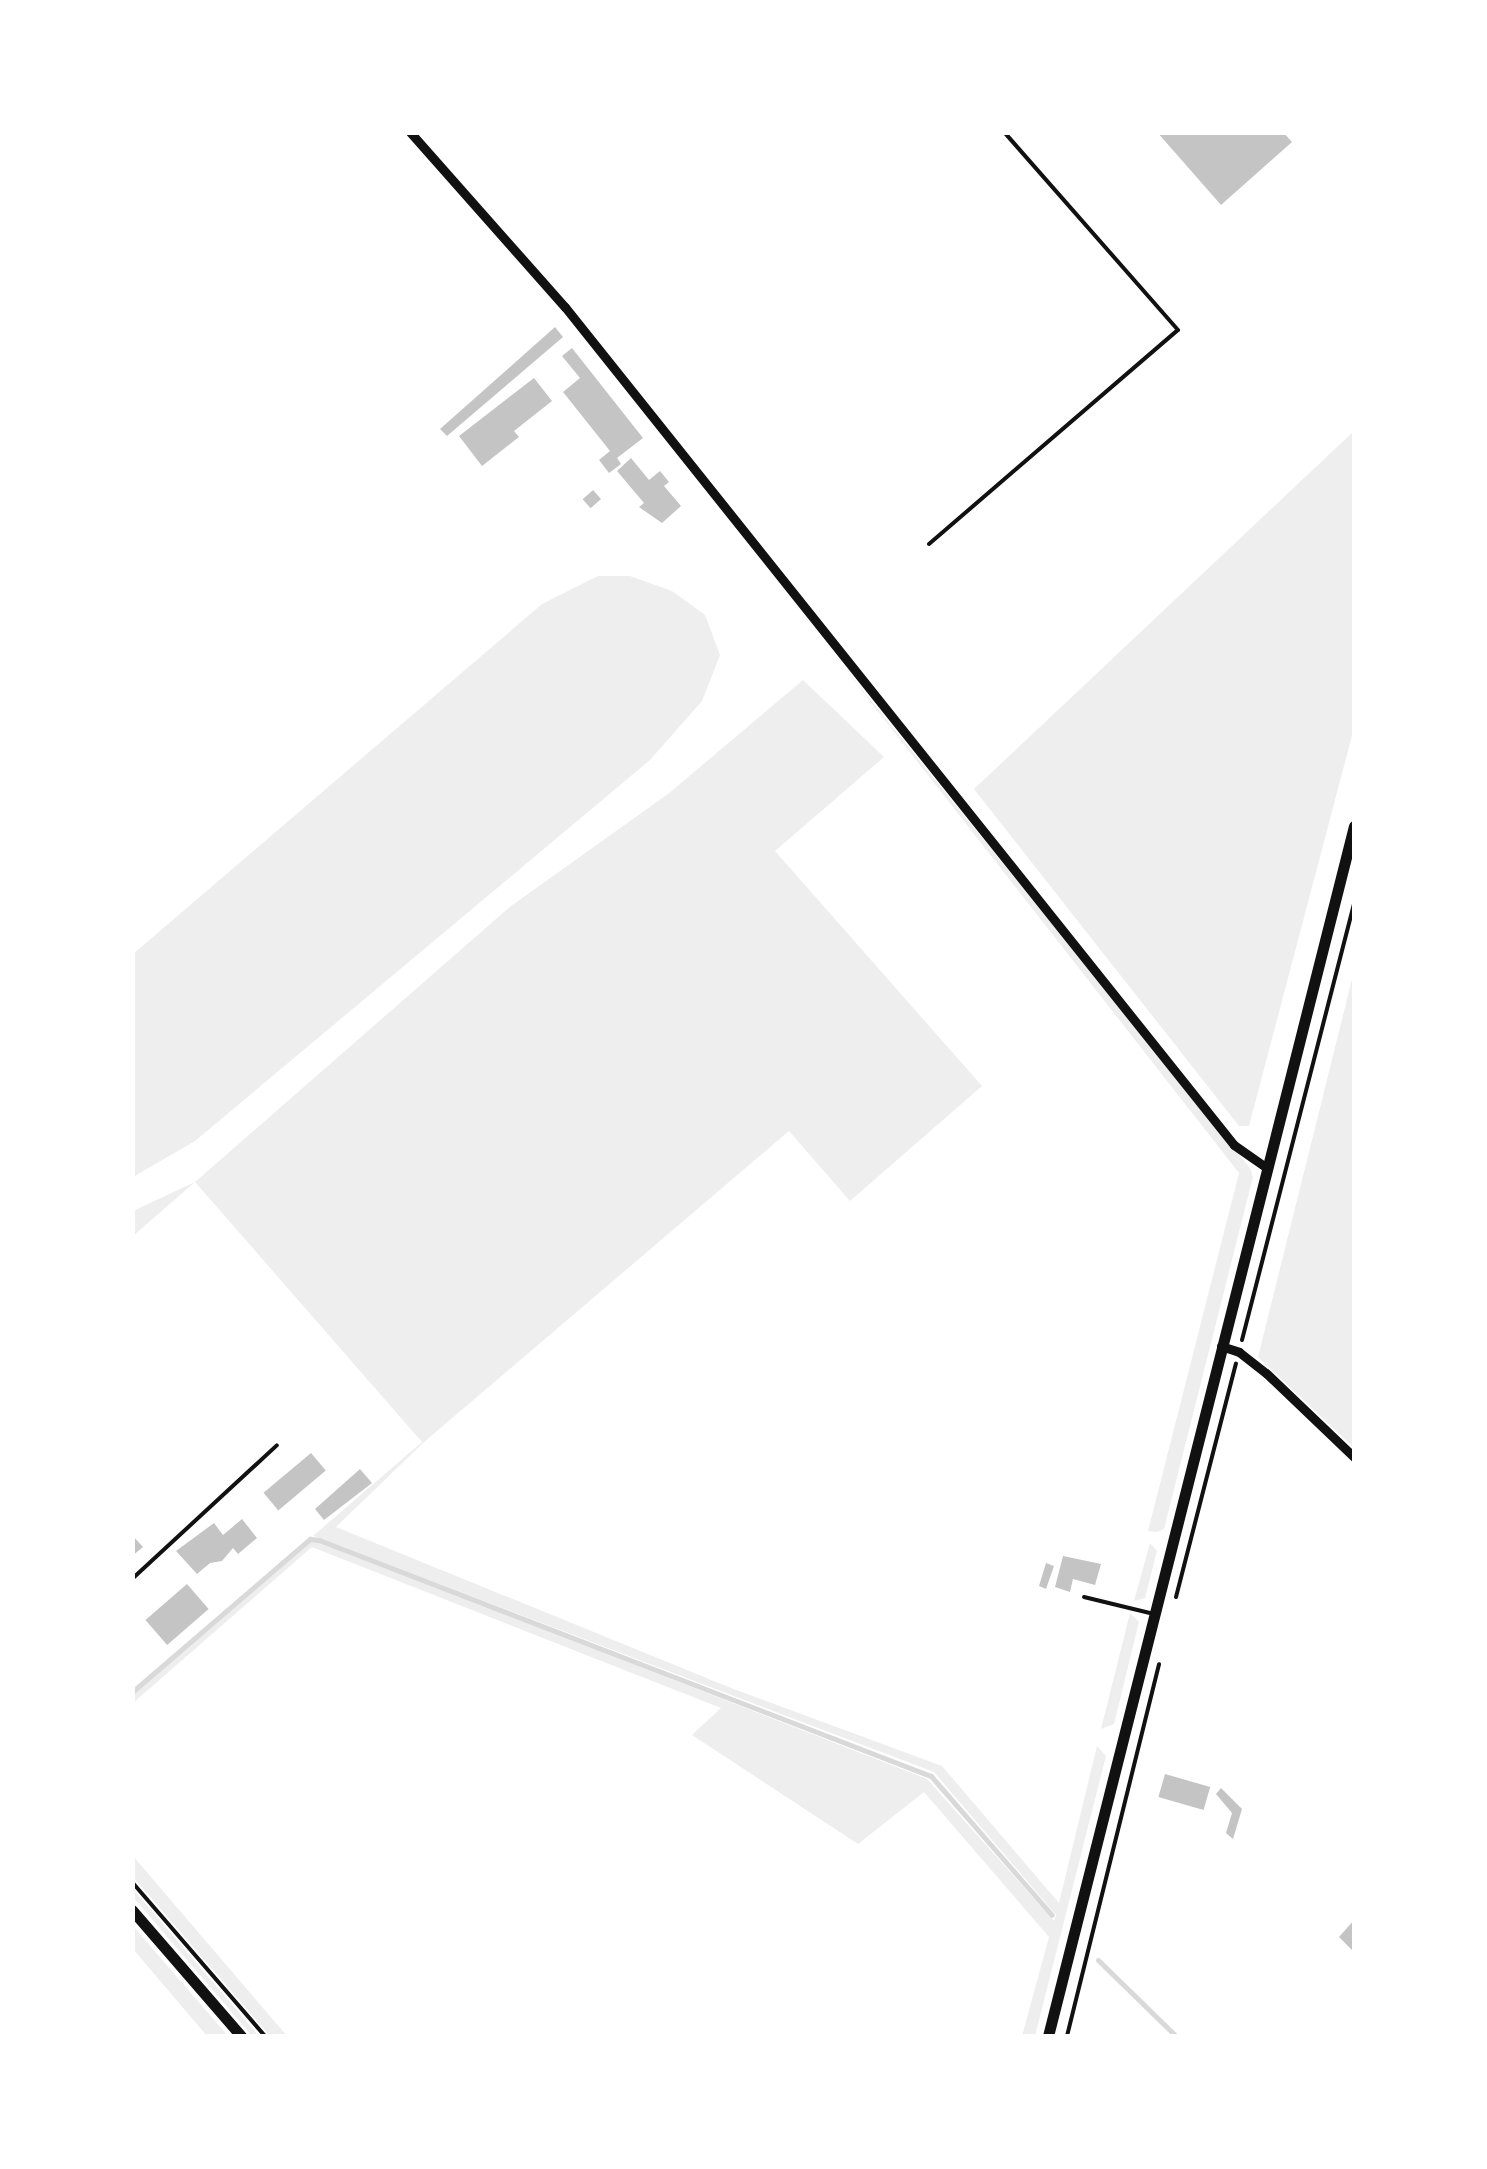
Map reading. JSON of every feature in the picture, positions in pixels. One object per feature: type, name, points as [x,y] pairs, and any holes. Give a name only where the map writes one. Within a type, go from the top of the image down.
[{"type":"main road","points":[[1048,2036],[1354,826]]},
{"type":"main road","points":[[132,1910],[241,2036]]},
{"type":"street","points":[[410,132],[564,306],[1234,1144],[1267,1168]]},
{"type":"street","points":[[1221,1346],[1239,1352],[1354,1457]]},
{"type":"lane","points":[[929,544],[1178,330],[1004,132]]},
{"type":"lane","points":[[132,1579],[277,1445]]},
{"type":"lane","points":[[1084,1596],[1154,1614]]},
{"type":"path","points":[[1176,1598],[1354,904]]},
{"type":"path","points":[[1066,2036],[1161,1655]]},
{"type":"path","points":[[132,1882],[265,2036]]},
{"type":"shaded area","points":[[1354,431],[1354,728],[1249,1126],[1239,1126],[974,789]]},
{"type":"shaded area","points":[[598,576],[630,576],[672,591],[705,615],[720,655],[702,701],[650,760],[195,1141],[133,1177],[133,954],[542,604]]},
{"type":"shaded area","points":[[834,655],[1250,1168],[1253,1177],[1164,1529],[1157,1532],[1148,1531],[1239,1173]]},
{"type":"shaded area","points":[[803,680],[884,757],[775,851],[982,1086],[850,1201],[789,1131],[423,1443],[336,1527],[731,1688],[942,1766],[1059,1903],[1097,1746],[1106,1756],[1035,2036],[1022,2036],[1049,1937],[924,1792],[858,1844],[692,1735],[721,1708],[312,1547],[133,1703],[133,1694],[310,1541],[318,1541],[927,1779],[1054,1921],[1056,1915],[934,1772],[313,1536],[422,1442],[195,1182],[511,906],[668,794]]},
{"type":"shaded area","points":[[1354,971],[1354,1448],[1258,1357]]},
{"type":"shaded area","points":[[195,1182],[133,1236],[133,1211]]},
{"type":"shaded area","points":[[1150,1543],[1157,1551],[1145,1598],[1134,1601]]},
{"type":"shaded area","points":[[1130,1613],[1139,1622],[1114,1724],[1101,1729]]},
{"type":"shaded area","points":[[133,1856],[287,2036],[270,2036],[133,1877]]},
{"type":"shaded area","points":[[132,1889],[259,2036],[252,2036],[133,1897]]},
{"type":"shaded area","points":[[132,1926],[228,2036],[207,2036],[133,1949]]},
{"type":"building","points":[[1157,132],[1283,132],[1292,142],[1221,205]]},
{"type":"building","points":[[555,327],[563,337],[447,436],[440,429]]},
{"type":"building","points":[[572,348],[643,438],[617,458],[621,464],[609,473],[599,460],[610,451],[563,392],[580,378],[562,356]]},
{"type":"building","points":[[534,378],[552,401],[514,431],[519,437],[482,466],[459,436]]},
{"type":"building","points":[[631,458],[649,480],[660,471],[669,482],[664,486],[681,506],[662,523],[639,507],[644,503],[617,471]]},
{"type":"building","points":[[593,490],[601,499],[591,508],[583,499]]},
{"type":"building","points":[[311,1453],[326,1471],[278,1510],[264,1493]]},
{"type":"building","points":[[360,1469],[372,1483],[324,1520],[315,1509]]},
{"type":"building","points":[[242,1519],[257,1538],[238,1554],[233,1548],[222,1561],[210,1563],[197,1574],[176,1551],[214,1523],[223,1535]]},
{"type":"building","points":[[132,1535],[143,1547],[132,1556]]},
{"type":"building","points":[[1063,1556],[1101,1564],[1095,1585],[1073,1579],[1070,1592],[1055,1587]]},
{"type":"building","points":[[1046,1563],[1054,1566],[1046,1589],[1039,1586]]},
{"type":"building","points":[[187,1584],[209,1609],[167,1645],[145,1620]]},
{"type":"building","points":[[1165,1774],[1210,1787],[1204,1810],[1158,1797]]},
{"type":"building","points":[[1221,1788],[1242,1809],[1233,1839],[1226,1833],[1232,1813],[1216,1794]]},
{"type":"building","points":[[1354,1920],[1354,1952],[1339,1937]]},
{"type":"waterway","points":[[132,1692],[310,1539],[319,1540],[931,1776],[1052,1915]]},
{"type":"waterway","points":[[1098,1960],[1176,2036]]}]
